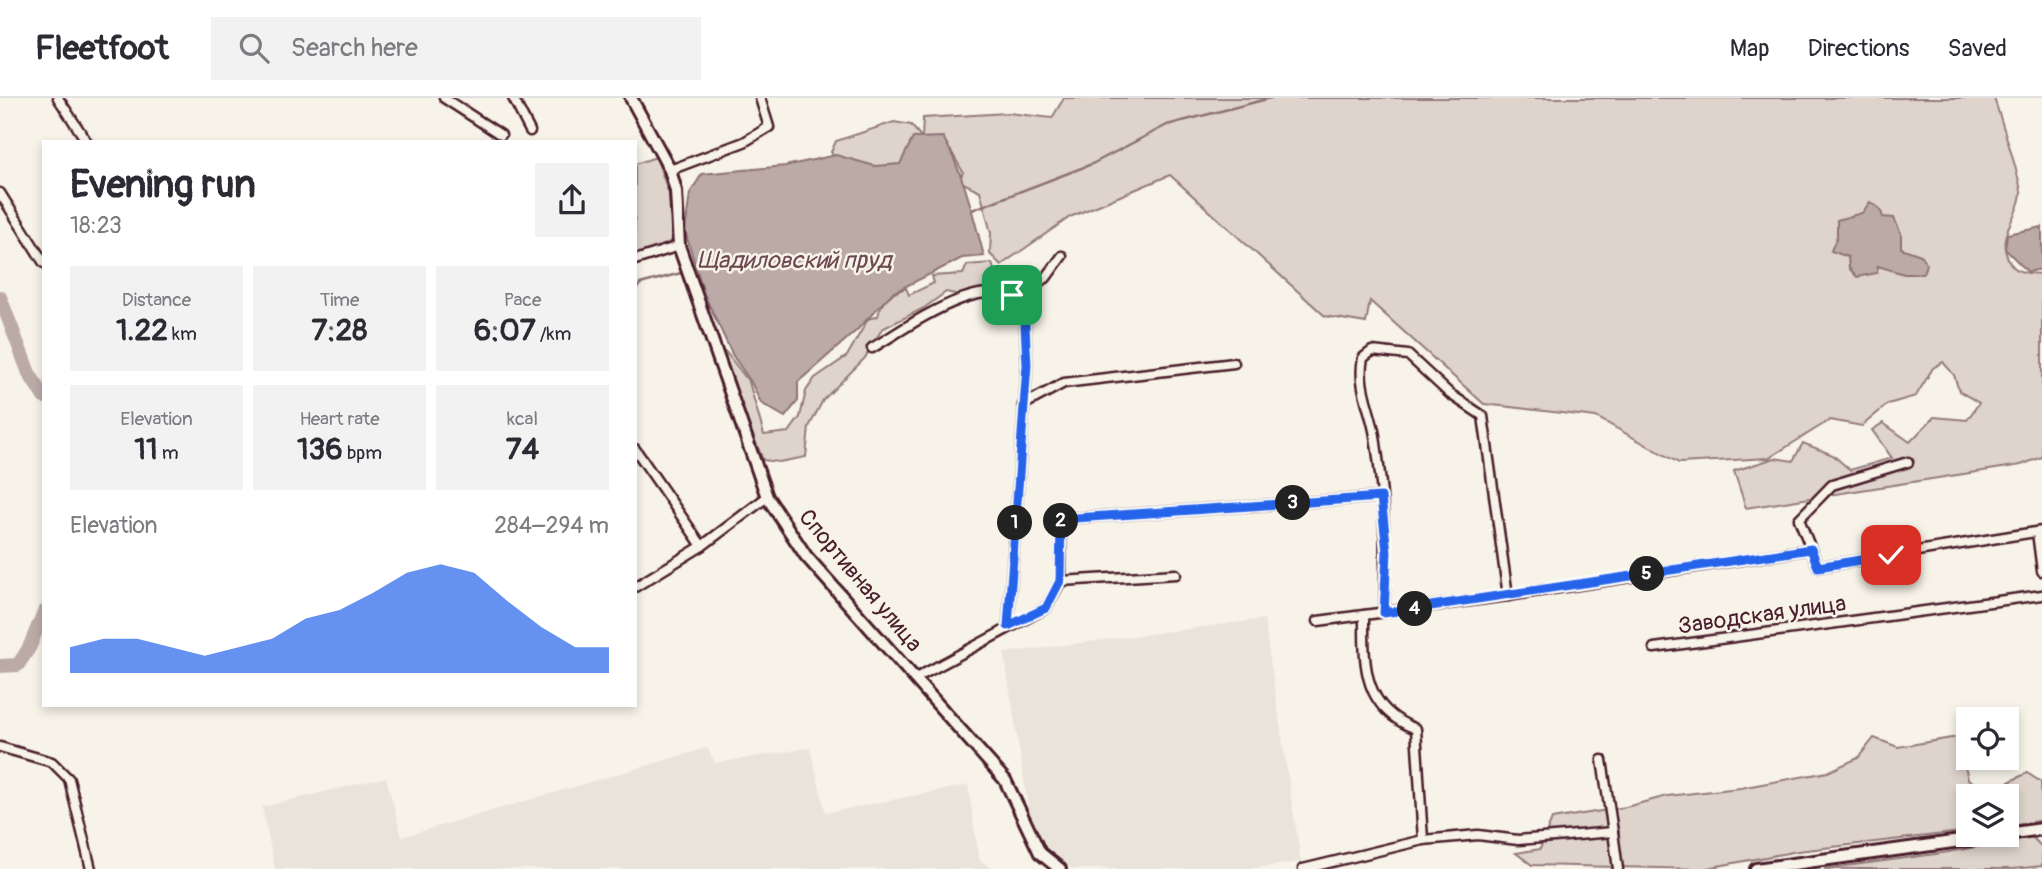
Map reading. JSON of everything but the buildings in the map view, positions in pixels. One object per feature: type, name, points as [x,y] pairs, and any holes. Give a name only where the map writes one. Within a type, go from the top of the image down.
[{"type":"street","points":[[58,98],[86,140]]},
{"type":"street","points":[[444,98],[501,135]]},
{"type":"street","points":[[513,98],[530,131]]},
{"type":"street","name":"Спортивная улица","points":[[631,98],[670,170],[676,191],[680,246],[767,497],[806,556],[1005,780],[1040,853],[1060,869]]},
{"type":"street","points":[[670,170],[744,142],[769,127],[760,98]]},
{"type":"street","points":[[0,193],[42,260]]},
{"type":"street","points":[[637,259],[680,246]]},
{"type":"street","points":[[1008,626],[1027,365],[1024,290],[1046,278],[1062,256]]},
{"type":"street","points":[[872,348],[967,296],[988,291],[1012,295],[1024,305]]},
{"type":"street","points":[[1384,613],[1387,552],[1375,435],[1361,370],[1363,358],[1372,351],[1408,355],[1450,394],[1483,416],[1508,596]]},
{"type":"street","points":[[1023,405],[1065,383],[1234,363]]},
{"type":"street","points":[[637,452],[702,546]]},
{"type":"street","points":[[1908,462],[1832,485],[1799,519],[1818,567],[2040,531],[2042,571]]},
{"type":"street","points":[[637,586],[702,546],[767,497]]},
{"type":"street","points":[[916,678],[1008,626],[1046,608],[1060,581],[1061,519],[1381,497]]},
{"type":"street","points":[[1318,621],[1508,596],[1811,549]]},
{"type":"street","points":[[1060,581],[1176,574]]},
{"type":"street","name":"Заводская улица","points":[[1654,648],[2042,595]]},
{"type":"street","points":[[1364,615],[1366,675],[1374,695],[1386,712],[1401,723],[1416,729],[1423,840]]},
{"type":"street","points":[[0,747],[52,762],[69,779],[91,869]]},
{"type":"street","points":[[1602,760],[1618,869]]},
{"type":"street","points":[[2019,832],[2042,829]]},
{"type":"street","points":[[1303,869],[1423,840],[1478,835],[1518,839],[1613,832]]},
{"type":"street","points":[[1756,869],[1956,841]]},
{"type":"shaded area","points":[[1064,98],[1994,98],[2021,194],[2006,234],[2005,251],[2015,268],[2023,272],[2042,274],[2042,457],[2021,465],[1746,508],[1734,471],[1775,458],[1793,461],[1803,443],[1833,455],[1850,470],[1892,458],[1872,430],[1883,423],[1910,442],[1934,417],[1967,420],[1979,403],[1959,391],[1954,375],[1943,362],[1933,368],[1916,396],[1888,404],[1862,426],[1830,420],[1769,458],[1679,463],[1596,417],[1484,404],[1370,301],[1366,323],[1325,316],[1170,175],[1070,217],[1001,265],[990,254],[991,233],[980,191],[959,181],[963,172],[951,151],[915,164],[845,170],[831,152],[836,141],[894,122],[911,125],[922,138],[923,118],[1008,113],[1052,118]]},
{"type":"shaded area","points":[[656,157],[669,194],[673,238],[664,247],[637,255],[637,163]]},
{"type":"shaded area","points":[[992,263],[998,284],[992,292],[964,296],[946,292],[924,308],[882,329],[865,358],[823,400],[809,427],[806,457],[779,462],[763,460],[730,380],[725,351],[749,382],[764,435],[789,432],[800,417],[806,391],[815,378],[847,356],[868,319],[878,316],[888,298],[906,288],[909,295],[934,283],[932,276],[963,274],[967,265]]},
{"type":"shaded area","points":[[1264,619],[1301,862],[1246,869],[1074,869],[1053,859],[1029,813],[1004,653]]},
{"type":"shaded area","points":[[1956,737],[1956,770],[1966,770],[1968,779],[1976,784],[1956,784],[1956,833],[1798,851],[1702,869],[1532,865],[1516,853],[1540,849],[1552,819],[1626,807],[1667,796],[1740,788],[1828,772],[1858,758],[1874,738],[1898,747]]},
{"type":"shaded area","points":[[707,748],[715,763],[810,748],[826,813],[968,785],[979,859],[991,869],[275,869],[262,807],[386,777],[402,837]]},
{"type":"shaded area","points":[[2027,773],[2041,782],[2042,820],[2019,825],[2019,784],[2005,784]]},
{"type":"shaded area","points":[[2032,837],[2042,847],[2042,866],[2013,869],[1824,869],[1976,847],[2019,847],[2019,839]]},
{"type":"water","name":"Щадиловский пруд","points":[[943,137],[962,180],[984,256],[962,258],[892,293],[857,330],[798,382],[798,401],[785,417],[761,403],[751,382],[733,356],[704,294],[685,231],[690,193],[702,174],[785,166],[836,155],[875,166],[900,164],[913,138]]},
{"type":"water","points":[[1870,202],[1880,209],[1883,217],[1894,218],[1901,234],[1901,248],[1921,255],[1926,264],[1923,274],[1904,274],[1878,266],[1877,273],[1857,277],[1849,268],[1848,257],[1831,251],[1837,236],[1837,220],[1862,213]]},
{"type":"water","points":[[2042,227],[2042,269],[2028,272],[2005,249],[2007,234]]},
{"type":"waterway","points":[[972,210],[1092,164],[1167,125],[1271,98]]},
{"type":"waterway","points":[[637,288],[640,284],[681,273]]},
{"type":"waterway","points":[[0,297],[29,373],[42,394]]},
{"type":"waterway","points":[[0,666],[18,665],[29,648],[42,617]]},
{"type":"route","points":[[1012,295],[1024,305],[1027,365],[1008,626],[1046,608],[1060,581],[1061,519],[1381,497],[1387,552],[1384,613],[1811,549],[1818,567],[1891,555]]}]
